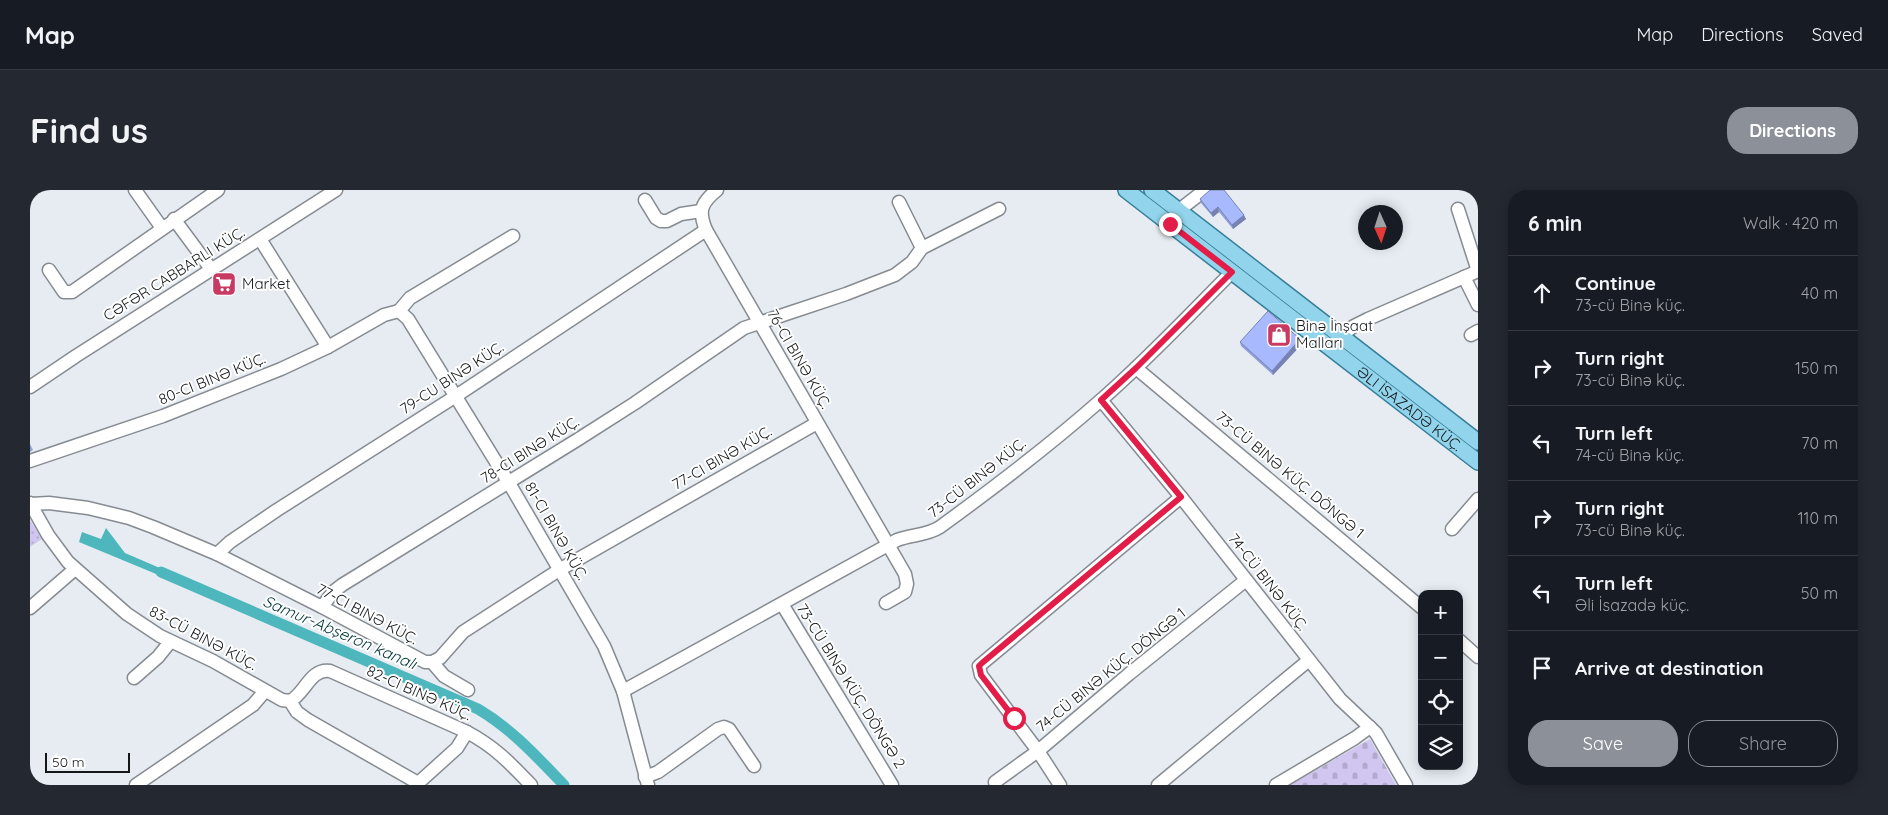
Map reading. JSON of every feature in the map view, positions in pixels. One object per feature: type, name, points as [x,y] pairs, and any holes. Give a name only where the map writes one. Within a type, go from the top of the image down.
[{"type":"main road","name":"ƏLI İSAZADƏ KÜÇ.","points":[[1126,190],[1478,462]]},
{"type":"main road","name":"ƏLI İSAZADƏ KÜÇ.","points":[[1152,190],[1478,442]]},
{"type":"street","points":[[135,190],[162,228]]},
{"type":"street","points":[[49,270],[64,292],[72,292],[218,190]]},
{"type":"street","points":[[30,387],[260,239],[317,195],[336,190]]},
{"type":"street","points":[[717,190],[704,204],[701,211],[701,219],[706,230],[905,574],[907,584],[905,592],[886,603]]},
{"type":"street","points":[[1178,211],[1205,190]]},
{"type":"street","points":[[644,200],[660,221],[667,221],[681,214],[701,211]]},
{"type":"street","points":[[900,202],[922,248],[999,209]]},
{"type":"street","points":[[1341,336],[1368,318],[1478,271],[1458,209]]},
{"type":"street","points":[[174,219],[211,270]]},
{"type":"street","name":"79-CU BINƏ KÜÇ.","points":[[217,554],[230,542],[269,516],[456,396],[706,230]]},
{"type":"street","points":[[399,311],[410,298],[513,236]]},
{"type":"street","points":[[260,239],[328,347]]},
{"type":"street","name":"78-CI BINƏ KÜÇ.","points":[[322,607],[333,592],[342,585],[635,403],[734,334],[758,322],[846,294],[895,275],[912,262],[922,248]]},
{"type":"street","name":"73-CÜ BINƏ KÜÇ.","points":[[623,691],[888,545],[904,537],[928,534],[940,528],[1023,464],[1101,400],[1136,368],[1232,272]]},
{"type":"street","points":[[1464,277],[1478,305]]},
{"type":"street","name":"81-CI BINƏ KÜÇ.","points":[[399,311],[408,319],[456,396],[604,646],[623,691],[647,781]]},
{"type":"street","name":"80-CI BINƏ KÜÇ.","points":[[30,461],[163,416],[282,369],[328,347],[384,315],[399,311]]},
{"type":"street","name":"73-CÜ BINƏ KÜÇ. DÖNGƏ 1","points":[[1136,368],[1418,605]]},
{"type":"street","name":"74-CÜ BINƏ KÜÇ.","points":[[1101,400],[1181,497],[1347,707],[1370,727],[1380,740],[1406,785]]},
{"type":"street","name":"77-CI BINƏ KÜÇ.","points":[[30,503],[49,503],[88,508],[129,518],[217,554],[322,607],[420,661],[432,662],[440,658],[463,632],[559,570],[817,423]]},
{"type":"street","points":[[1060,785],[1038,751],[981,675],[979,666],[1181,497]]},
{"type":"street","points":[[1452,529],[1478,499]]},
{"type":"street","name":"83-CÜ BINƏ KÜÇ.","points":[[30,503],[56,547],[74,569],[127,614],[170,642],[213,661],[282,700],[290,701]]},
{"type":"street","points":[[30,608],[74,569]]},
{"type":"street","name":"74-CÜ BINƏ KÜÇ. DÖNGƏ 1","points":[[995,782],[1038,751],[1129,674],[1246,580]]},
{"type":"street","name":"73-CÜ BINƏ KÜÇ. DÖNGƏ 2","points":[[782,604],[892,785]]},
{"type":"street","points":[[134,678],[158,657],[170,642]]},
{"type":"street","points":[[1463,644],[1478,657]]},
{"type":"street","points":[[1158,785],[1309,660]]},
{"type":"street","points":[[432,662],[444,676],[468,690]]},
{"type":"street","name":"82-CI BINƏ KÜÇ.","points":[[290,701],[296,698],[316,673],[330,670],[467,732],[494,748],[531,785]]},
{"type":"street","points":[[136,785],[253,705],[265,691]]},
{"type":"street","points":[[290,701],[297,712],[308,720],[417,784],[457,748],[467,732]]},
{"type":"street","points":[[647,781],[718,729],[724,727],[729,729],[754,766]]},
{"type":"street","points":[[1276,785],[1370,727]]},
{"type":"green space","points":[[30,520],[42,539],[30,547]]},
{"type":"green space","points":[[1370,739],[1396,785],[1290,785]]},
{"type":"water","points":[[106,528],[125,553],[176,575],[173,581],[79,542],[82,532],[101,539]]},
{"type":"building","points":[[1210,190],[1224,190],[1244,215],[1232,225],[1218,207],[1211,213],[1200,199]]},
{"type":"building","points":[[1268,311],[1300,339],[1272,371],[1240,342]]},
{"type":"waterway","name":"Samur-Abşeron kanalı","points":[[161,572],[478,709],[513,734],[564,785]]},
{"type":"place","name":"Market","points":[[224,284]]},
{"type":"place","name":"Binə İnşaat Malları","points":[[1279,335]]},
{"type":"route","points":[[1014,718],[981,675],[979,666],[1181,497],[1101,400],[1136,368],[1232,272],[1170,224]]}]
